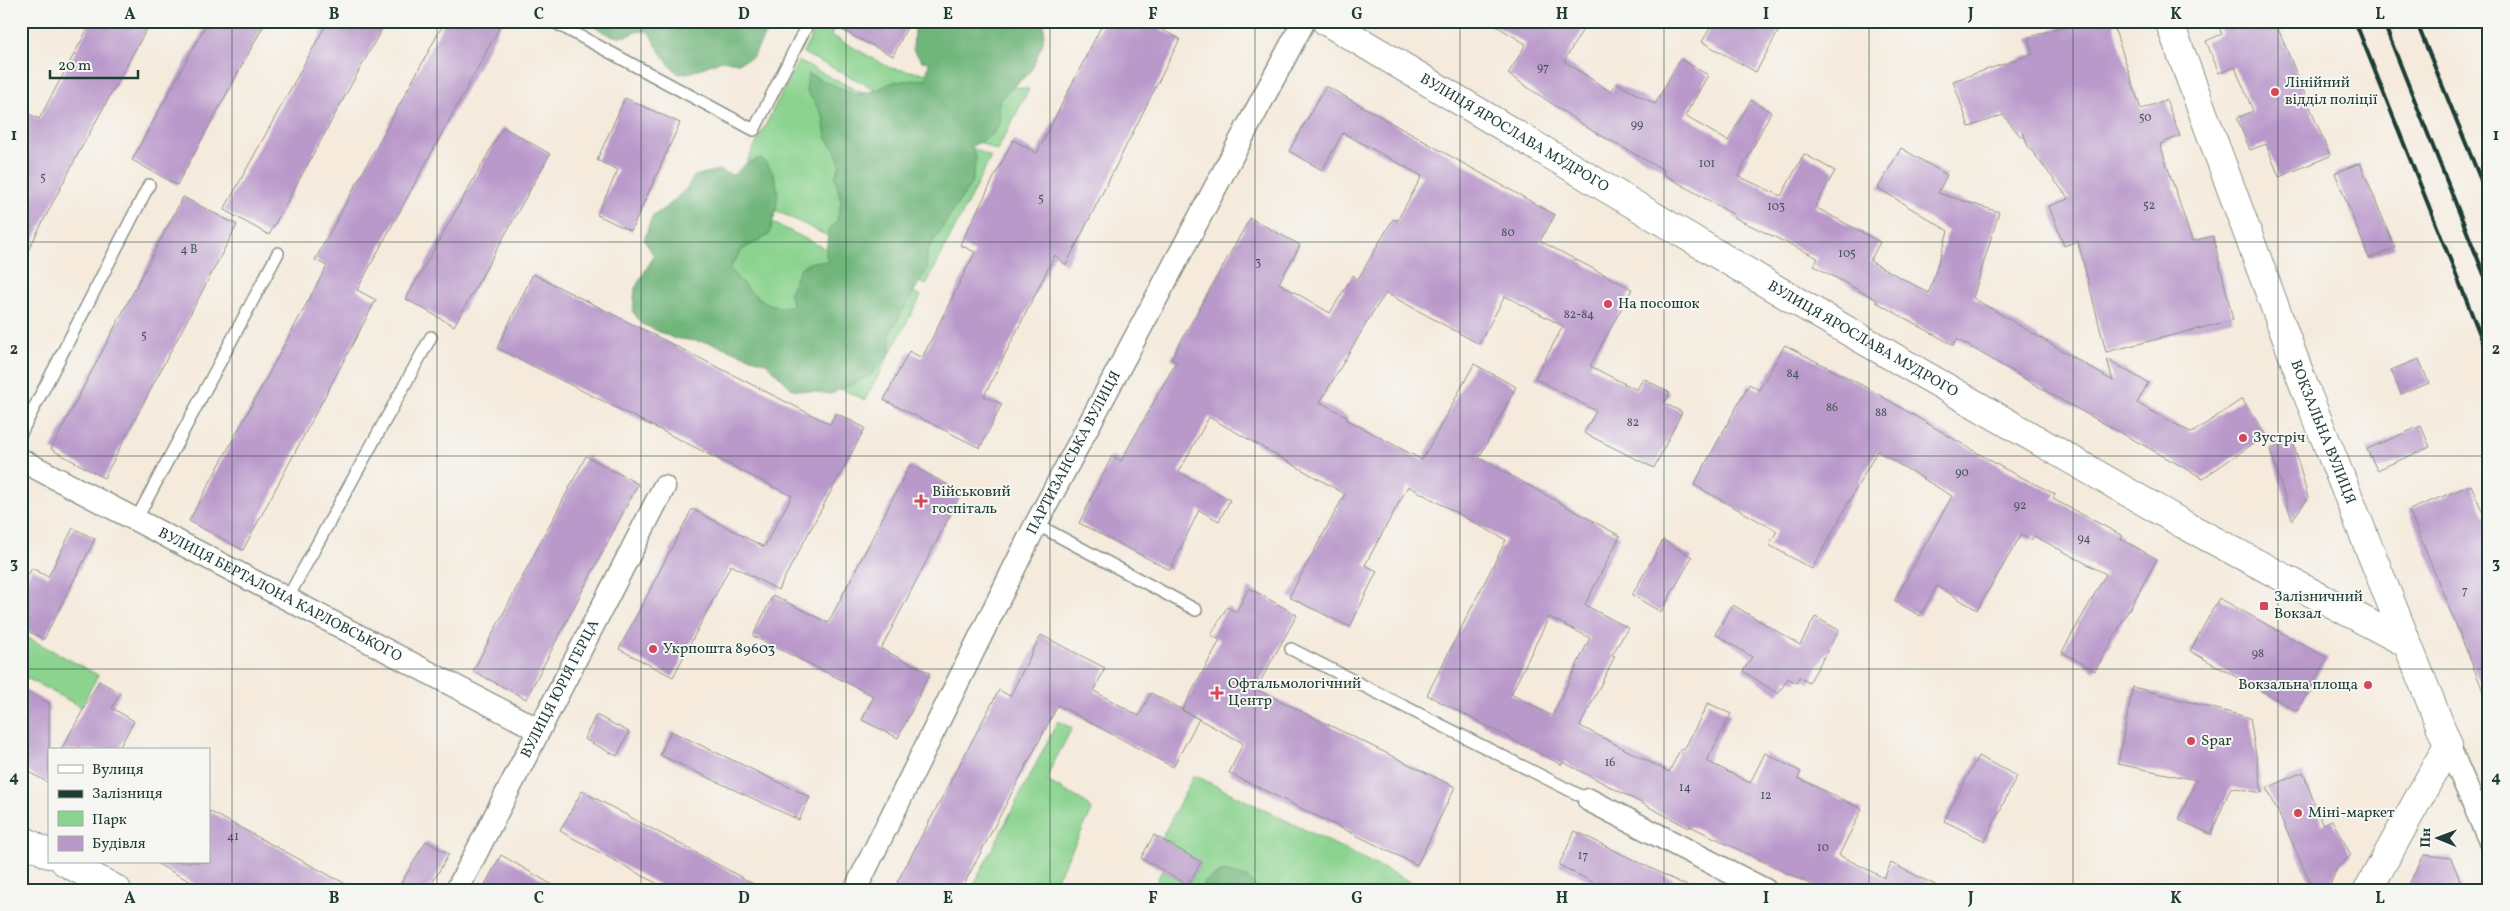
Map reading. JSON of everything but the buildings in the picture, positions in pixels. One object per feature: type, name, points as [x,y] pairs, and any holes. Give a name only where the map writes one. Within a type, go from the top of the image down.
[{"type":"street","name":"ПАРТИЗАНСЬКА ВУЛИЦЯ","points":[[855,890],[1036,524],[1304,21]]},
{"type":"street","name":"ВУЛИЦЯ ЯРОСЛАВА МУДРОГО","points":[[1326,21],[1796,301],[2183,524],[2406,643]]},
{"type":"street","name":"ВОКЗАЛЬНА ВУЛИЦЯ","points":[[2169,21],[2306,391],[2406,643],[2489,839]]},
{"type":"street","name":"ВУЛИЦЯ БЕРТАЛОНА КАРЛОВСЬКОГО","points":[[21,460],[539,730]]},
{"type":"street","name":"ВУЛИЦЯ ЮРІЯ ГЕРЦА","points":[[457,890],[664,487]]},
{"type":"street","points":[[2368,890],[2448,745]]},
{"type":"street","points":[[1589,800],[1765,890]]},
{"type":"street","points":[[21,839],[48,853]]},
{"type":"street","points":[[68,864],[117,890]]},
{"type":"lane","points":[[552,21],[754,130],[809,21]]},
{"type":"lane","points":[[21,433],[149,185]]},
{"type":"lane","points":[[136,520],[278,253]]},
{"type":"lane","points":[[287,599],[431,337]]},
{"type":"lane","points":[[1036,524],[1196,610]]},
{"type":"lane","points":[[1291,649],[1589,800]]},
{"type":"green space","points":[[590,21],[772,21],[753,57],[738,63],[722,60],[692,72],[679,74],[662,54],[649,32],[638,32],[621,37],[615,36],[602,31]]},
{"type":"green space","points":[[819,21],[837,21],[831,35],[890,68],[1029,89],[997,151],[803,53]]},
{"type":"green space","points":[[920,21],[1045,21],[1043,42],[1031,71],[999,100],[1000,119],[996,130],[987,138],[971,147],[976,158],[972,182],[927,251],[927,269],[891,331],[890,353],[871,375],[831,394],[792,389],[766,363],[711,343],[673,338],[642,324],[633,312],[635,288],[654,256],[644,240],[652,217],[687,188],[694,176],[718,170],[733,175],[746,164],[761,158],[769,166],[777,184],[777,204],[772,225],[769,235],[743,249],[729,269],[741,283],[765,302],[783,307],[792,305],[790,292],[800,268],[812,262],[829,261],[826,256],[828,231],[837,221],[841,202],[835,177],[840,164],[835,150],[826,137],[823,116],[806,90],[808,74],[856,95],[877,90],[893,82],[926,79],[929,62],[922,61],[913,50],[914,31]]},
{"type":"green space","points":[[798,61],[991,157],[926,285],[733,189]]},
{"type":"green space","points":[[695,184],[921,296],[865,400],[642,296]]},
{"type":"green space","points":[[21,634],[98,675],[81,707],[21,675]]},
{"type":"green space","points":[[1058,721],[1072,728],[1049,772],[1049,782],[1085,802],[1092,811],[1051,890],[971,890]]},
{"type":"green space","points":[[1194,775],[1427,890],[1153,890],[1162,870],[1188,885],[1201,863],[1161,839]]},
{"type":"green space","points":[[1223,871],[1247,877],[1257,890],[1201,890],[1203,883]]},
{"type":"railway","points":[[2355,21],[2489,357]]},
{"type":"railway","points":[[2383,21],[2489,287]]},
{"type":"railway","points":[[2416,21],[2489,200]]},
{"type":"place","name":"Лінійний відділ поліції","points":[[2275,92]]},
{"type":"place","name":"На посошок","points":[[1608,304]]},
{"type":"place","name":"Зустріч","points":[[2243,438]]},
{"type":"place","name":"Військовий госпіталь","points":[[921,501]]},
{"type":"place","name":"Залізничний Вокзал","points":[[2264,606]]},
{"type":"place","name":"Укрпошта 89603","points":[[653,649]]},
{"type":"place","name":"Вокзальна площа","points":[[2368,685]]},
{"type":"place","name":"Офтальмологічний Центр","points":[[1217,693]]},
{"type":"place","name":"Spar","points":[[2191,741]]},
{"type":"place","name":"Міні-маркет","points":[[2298,813]]}]
